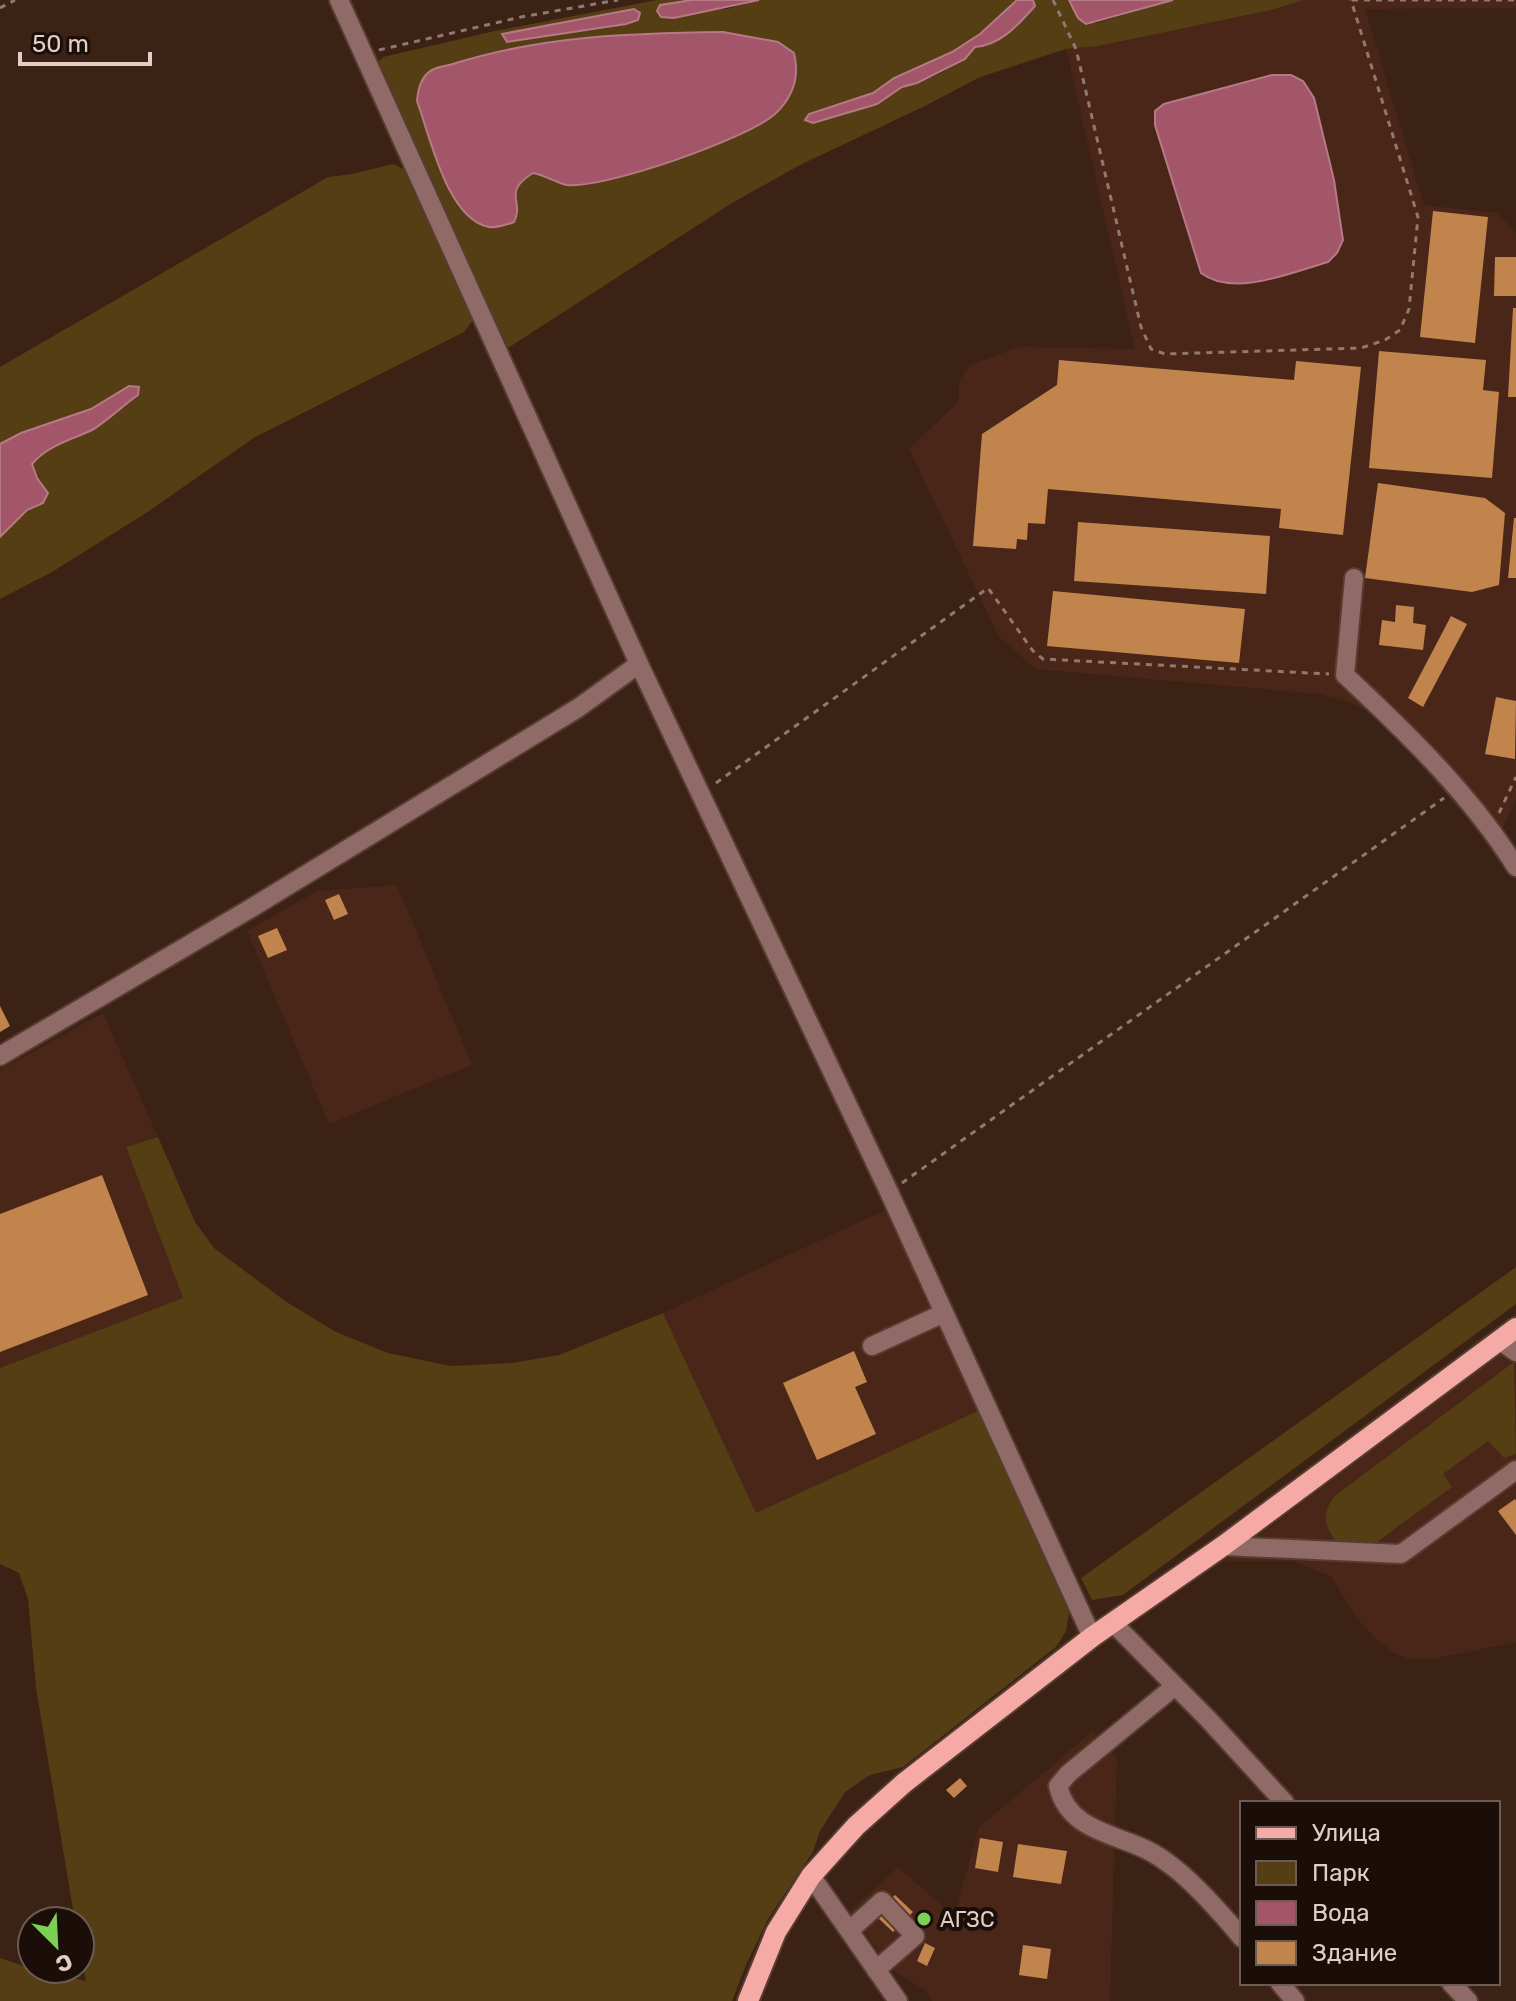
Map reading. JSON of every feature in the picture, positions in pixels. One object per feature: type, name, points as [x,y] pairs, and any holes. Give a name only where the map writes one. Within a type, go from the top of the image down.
[{"type":"main road","points":[[748,2001],[776,1932],[811,1876],[856,1826],[904,1783],[1092,1637],[1511,1340]]},
{"type":"street","points":[[339,0],[639,664],[889,1192],[1092,1637]]},
{"type":"street","points":[[1354,578],[1345,675],[1412,738],[1492,829],[1516,867]]},
{"type":"street","points":[[0,1056],[248,910],[578,708],[639,664]]},
{"type":"street","points":[[872,1346],[944,1313]]},
{"type":"street","points":[[1223,1546],[1401,1554],[1516,1470]]},
{"type":"street","points":[[1113,1623],[1283,1801]]},
{"type":"street","points":[[1175,1686],[1068,1774],[1058,1786],[1062,1801],[1082,1822],[1148,1850],[1176,1869],[1240,1936]]},
{"type":"street","points":[[811,1876],[898,2001]]},
{"type":"street","points":[[849,1931],[882,1901],[915,1936],[876,1970]]},
{"type":"street","points":[[1282,1985],[1295,2001]]},
{"type":"street","points":[[1453,1985],[1468,2001]]},
{"type":"path","points":[[0,8],[15,0]]},
{"type":"path","points":[[363,53],[521,17],[618,0]]},
{"type":"path","points":[[1053,0],[1076,49],[1141,327],[1151,349],[1165,354],[1361,348],[1385,340],[1400,330],[1409,309],[1418,217],[1351,0],[1516,0]]},
{"type":"path","points":[[701,794],[988,588],[1033,651],[1043,659],[1345,675]]},
{"type":"path","points":[[1492,829],[1516,777]]},
{"type":"path","points":[[889,1192],[1457,789]]},
{"type":"shaded area","points":[[1304,0],[1516,0],[1516,8],[1365,9],[1424,205],[1498,213],[1516,233],[1516,800],[1493,848],[1402,743],[1372,713],[1351,703],[1319,694],[1035,669],[999,637],[909,449],[958,402],[959,381],[970,365],[1019,347],[1135,349],[1066,49],[1099,46],[1271,10]]},
{"type":"shaded area","points":[[397,885],[472,1065],[329,1124],[247,931],[317,891]]},
{"type":"shaded area","points":[[103,1013],[158,1137],[126,1147],[184,1298],[0,1368],[0,1070]]},
{"type":"shaded area","points":[[885,1210],[978,1411],[756,1514],[663,1313]]},
{"type":"shaded area","points":[[1516,1342],[1516,1642],[1431,1659],[1410,1659],[1379,1642],[1355,1616],[1332,1577],[1293,1561],[1224,1562]]},
{"type":"shaded area","points":[[1093,1731],[1117,1758],[1110,2001],[932,2001],[925,1990],[894,1971],[849,1912],[898,1867],[954,1916],[979,1827]]},
{"type":"green space","points":[[657,0],[692,0],[660,6],[727,9],[759,0],[1017,0],[980,34],[952,52],[852,101],[918,83],[950,68],[975,47],[993,42],[1008,33],[1035,6],[1033,0],[1069,0],[1078,18],[1097,23],[1173,0],[1304,0],[1271,10],[1099,46],[1066,49],[980,77],[800,165],[732,203],[508,348],[377,64],[383,57],[495,31]],"holes":[[[634,9],[640,13],[626,24],[507,42],[502,35]],[[723,32],[565,185],[533,173],[520,181],[514,196],[460,208],[449,189],[417,101],[456,63],[534,44],[625,34]]]},
{"type":"green space","points":[[393,164],[405,170],[473,320],[464,332],[255,437],[149,511],[52,572],[0,599],[0,537],[27,510],[43,503],[32,464],[52,448],[97,426],[129,386],[91,409],[21,433],[0,444],[0,367],[328,177]]},
{"type":"green space","points":[[158,1137],[195,1222],[214,1248],[285,1301],[336,1332],[388,1353],[451,1366],[512,1363],[559,1355],[663,1313],[756,1513],[978,1411],[1069,1613],[1066,1631],[1057,1646],[903,1767],[870,1775],[845,1792],[820,1831],[813,1852],[768,1919],[732,2001],[0,2001],[0,1958],[16,1964],[16,1985],[96,1985],[96,1905],[72,1905],[36,1688],[28,1599],[19,1573],[0,1564],[0,1368],[183,1298],[126,1147]]},
{"type":"green space","points":[[1516,1267],[1516,1304],[1123,1595],[1092,1600],[1081,1578]]},
{"type":"green space","points":[[1514,1362],[1516,1454],[1504,1458],[1488,1441],[1443,1474],[1452,1487],[1370,1547],[1340,1546],[1326,1521],[1327,1509],[1336,1495]]},
{"type":"water","points":[[692,0],[759,0],[674,18],[661,17],[657,11],[660,5]]},
{"type":"water","points":[[1017,0],[1033,0],[1035,6],[1008,33],[993,42],[975,47],[965,59],[917,83],[902,87],[877,104],[813,123],[805,120],[809,114],[873,93],[894,78],[952,52],[980,34]]},
{"type":"water","points":[[1069,0],[1173,0],[1086,24],[1078,18]]},
{"type":"water","points":[[634,9],[640,13],[638,20],[626,24],[507,42],[502,34]]},
{"type":"water","points":[[723,32],[778,42],[794,53],[796,70],[791,94],[775,114],[760,124],[707,149],[611,179],[567,185],[533,173],[518,186],[514,222],[502,226],[489,227],[474,221],[451,193],[434,154],[417,101],[421,83],[432,70],[489,54],[555,42],[621,35]]},
{"type":"water","points":[[1272,75],[1291,75],[1303,81],[1314,98],[1334,180],[1343,240],[1328,262],[1263,281],[1230,283],[1214,280],[1201,273],[1155,125],[1155,111],[1164,104]]},
{"type":"water","points":[[129,386],[139,387],[138,395],[97,427],[52,448],[32,464],[48,493],[43,503],[27,510],[0,537],[0,444],[21,433],[91,409]]},
{"type":"building","points":[[1433,211],[1488,217],[1475,343],[1420,337]]},
{"type":"building","points":[[1495,257],[1516,257],[1516,296],[1494,296]]},
{"type":"building","points":[[1513,308],[1516,308],[1516,397],[1508,397]]},
{"type":"building","points":[[1379,351],[1486,360],[1483,390],[1499,392],[1492,478],[1369,468]]},
{"type":"building","points":[[1059,360],[1294,380],[1296,361],[1361,367],[1343,535],[1279,528],[1281,509],[1048,489],[1045,524],[1028,523],[1027,540],[1017,539],[1016,549],[973,546],[982,434],[1057,385]]},
{"type":"building","points":[[1378,483],[1485,498],[1505,513],[1499,585],[1472,592],[1365,578]]},
{"type":"building","points":[[1514,518],[1516,578],[1508,578]]},
{"type":"building","points":[[1078,522],[1270,536],[1266,594],[1074,581]]},
{"type":"building","points":[[1053,591],[1245,609],[1239,663],[1047,646]]},
{"type":"building","points":[[1396,605],[1414,607],[1413,623],[1426,625],[1423,650],[1379,645],[1382,620],[1395,622]]},
{"type":"building","points":[[1451,616],[1467,624],[1423,707],[1408,698]]},
{"type":"building","points":[[1496,697],[1516,701],[1515,759],[1485,754]]},
{"type":"building","points":[[339,894],[348,914],[334,920],[325,900]]},
{"type":"building","points":[[277,928],[287,950],[268,958],[258,936]]},
{"type":"building","points":[[0,1006],[10,1026],[0,1032]]},
{"type":"building","points":[[102,1175],[148,1295],[0,1352],[0,1214]]},
{"type":"building","points":[[854,1351],[867,1382],[855,1387],[876,1434],[817,1460],[783,1383]]},
{"type":"building","points":[[1516,1501],[1516,1535],[1498,1511]]},
{"type":"building","points":[[960,1778],[967,1786],[954,1798],[946,1790]]},
{"type":"building","points":[[980,1838],[1003,1842],[998,1872],[975,1868]]},
{"type":"building","points":[[1018,1844],[1067,1851],[1061,1884],[1013,1877]]},
{"type":"building","points":[[895,1895],[913,1912],[893,1932],[875,1915]]},
{"type":"building","points":[[925,1943],[935,1948],[927,1966],[917,1961]]},
{"type":"building","points":[[1023,1945],[1051,1949],[1047,1979],[1019,1975]]},
{"type":"place","name":"АГЗС","points":[[924,1919]]}]
